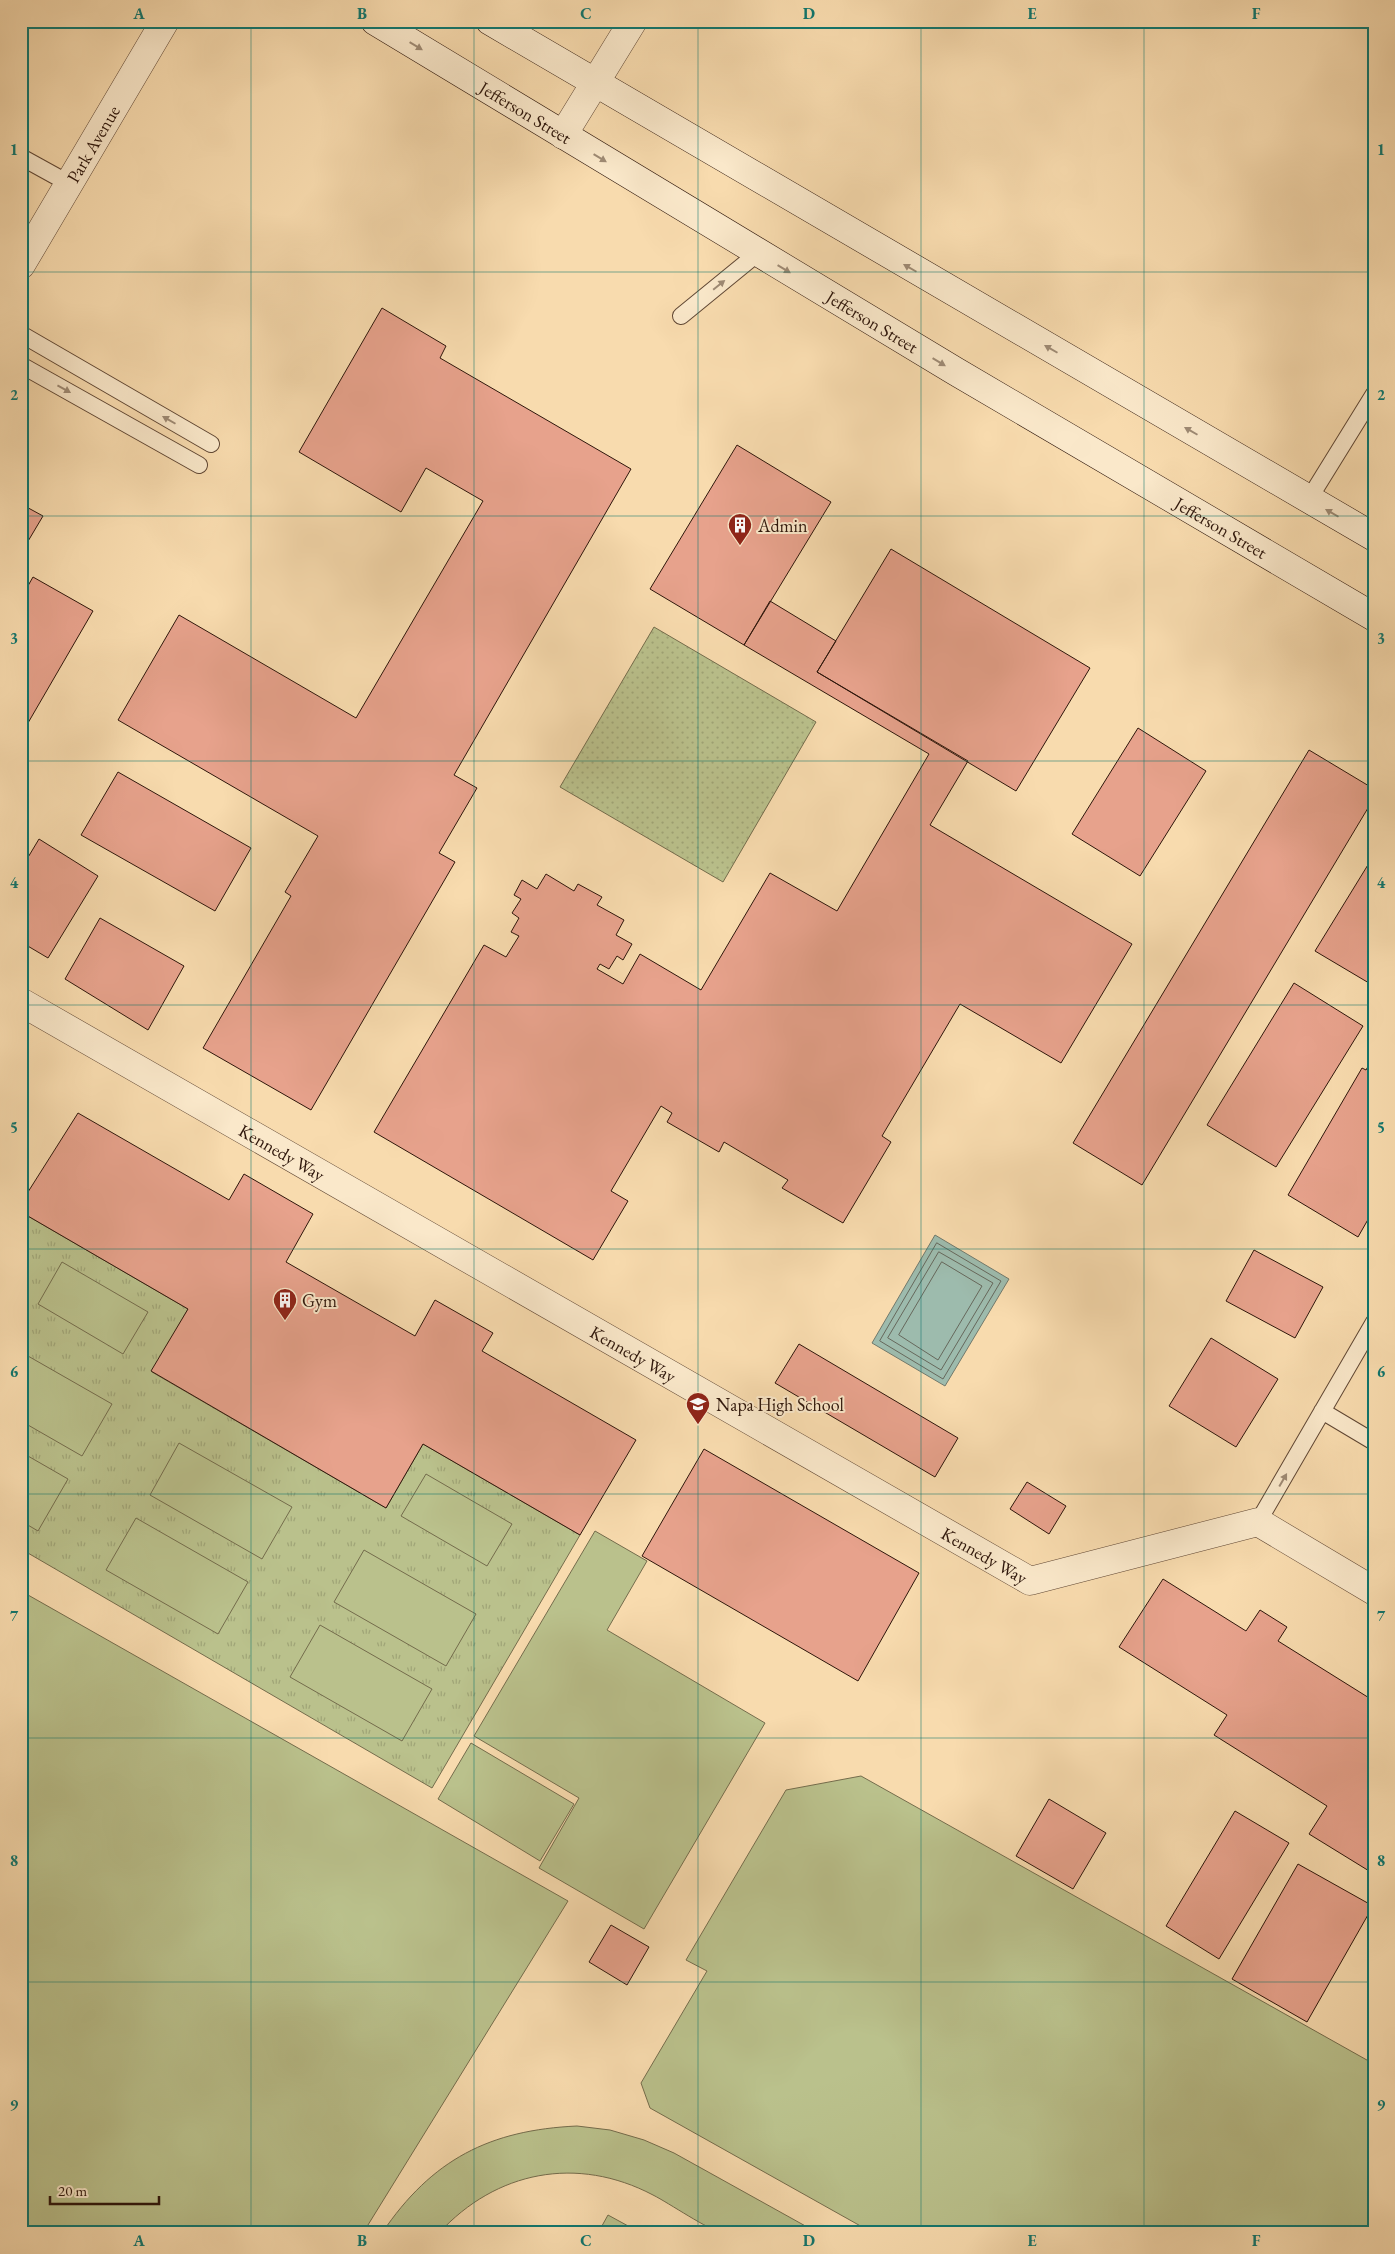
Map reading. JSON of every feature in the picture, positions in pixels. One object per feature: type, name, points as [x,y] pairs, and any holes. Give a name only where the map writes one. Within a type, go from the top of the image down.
[{"type":"main road","name":"Park Avenue","points":[[21,265],[165,21]]},
{"type":"main road","name":"Jefferson Street","points":[[375,21],[758,253],[1374,617]]},
{"type":"main road","points":[[490,21],[595,85],[1374,537]]},
{"type":"main road","points":[[563,135],[633,21]]},
{"type":"main road","name":"Kennedy Way","points":[[21,1002],[1030,1581],[1258,1522]]},
{"type":"main road","points":[[1258,1522],[1374,1591]]},
{"type":"lane","points":[[21,157],[70,184]]},
{"type":"lane","points":[[681,316],[758,253]]},
{"type":"lane","points":[[21,334],[211,444]]},
{"type":"lane","points":[[21,365],[199,465]]},
{"type":"lane","points":[[1309,499],[1374,394]]},
{"type":"lane","points":[[1258,1522],[1374,1322]]},
{"type":"lane","points":[[1322,1411],[1374,1442]]},
{"type":"green space","points":[[654,627],[816,722],[723,882],[560,787]]},
{"type":"green space","points":[[21,1212],[188,1309],[152,1372],[386,1508],[423,1444],[580,1535],[432,1788],[21,1549]]},
{"type":"green space","points":[[62,1262],[148,1312],[123,1354],[38,1304]]},
{"type":"green space","points":[[21,1352],[112,1404],[82,1456],[21,1421]]},
{"type":"green space","points":[[179,1443],[292,1507],[262,1559],[150,1495]]},
{"type":"green space","points":[[21,1452],[68,1479],[38,1531],[21,1521]]},
{"type":"green space","points":[[426,1474],[512,1524],[487,1566],[401,1516]]},
{"type":"green space","points":[[136,1518],[248,1582],[218,1634],[106,1570]]},
{"type":"green space","points":[[595,1531],[647,1561],[607,1630],[765,1723],[644,1929],[539,1868],[579,1798],[474,1736]]},
{"type":"green space","points":[[364,1550],[476,1614],[446,1666],[334,1602]]},
{"type":"green space","points":[[21,1591],[568,1901],[363,2233],[21,2233]]},
{"type":"green space","points":[[320,1625],[432,1689],[402,1741],[290,1677]]},
{"type":"green space","points":[[471,1743],[574,1804],[540,1861],[438,1799]]},
{"type":"green space","points":[[861,1776],[1374,2064],[1374,2233],[873,2233],[650,2108],[641,2083],[707,1971],[686,1960],[786,1790]]},
{"type":"green space","points":[[577,2126],[610,2130],[644,2140],[674,2153],[818,2233],[723,2233],[698,2222],[653,2195],[624,2183],[596,2175],[567,2173],[539,2176],[512,2183],[486,2195],[461,2212],[439,2233],[382,2233],[401,2207],[421,2186],[443,2168],[466,2153],[490,2142],[517,2134]]},
{"type":"green space","points":[[608,2215],[641,2233],[598,2233]]},
{"type":"water","points":[[935,1235],[1009,1279],[945,1386],[872,1343]]},
{"type":"building","points":[[382,308],[446,346],[440,358],[631,469],[454,775],[477,788],[439,853],[455,862],[311,1110],[203,1048],[291,896],[285,892],[318,836],[118,720],[179,615],[356,718],[483,501],[426,468],[401,512],[299,452]]},
{"type":"building","name":"Admin","points":[[737,445],[831,502],[744,645],[650,589]]},
{"type":"building","points":[[21,504],[43,516],[21,553]]},
{"type":"building","points":[[891,549],[1090,668],[1016,791],[817,672]]},
{"type":"building","points":[[33,577],[93,611],[21,735],[21,598]]},
{"type":"building","points":[[770,601],[836,641],[817,672],[968,761],[930,825],[1132,944],[1061,1063],[960,1004],[882,1136],[891,1142],[843,1223],[782,1188],[788,1180],[724,1142],[719,1152],[667,1122],[672,1113],[661,1106],[611,1191],[628,1201],[593,1260],[374,1132],[484,945],[506,957],[519,936],[511,932],[519,918],[512,913],[521,899],[514,895],[522,880],[537,889],[546,874],[574,891],[578,884],[602,897],[597,905],[624,920],[616,935],[632,944],[623,960],[617,956],[609,969],[600,964],[597,969],[623,984],[640,954],[701,990],[770,873],[837,911],[929,754],[744,645]]},
{"type":"building","points":[[1138,728],[1206,771],[1140,876],[1072,834]]},
{"type":"building","points":[[1309,750],[1374,789],[1374,798],[1142,1185],[1073,1143]]},
{"type":"building","points":[[118,772],[251,848],[215,911],[81,835]]},
{"type":"building","points":[[39,839],[98,876],[48,958],[21,942],[21,869]]},
{"type":"building","points":[[1374,855],[1374,986],[1315,951]]},
{"type":"building","points":[[100,918],[184,966],[148,1030],[65,979]]},
{"type":"building","points":[[1294,983],[1363,1026],[1276,1167],[1207,1125]]},
{"type":"building","points":[[1374,1056],[1374,1209],[1358,1237],[1288,1195],[1362,1068],[1366,1070]]},
{"type":"building","name":"Gym","points":[[78,1113],[229,1200],[244,1174],[313,1214],[286,1262],[415,1336],[435,1300],[493,1333],[482,1351],[636,1440],[580,1535],[423,1444],[386,1508],[151,1371],[188,1309],[21,1212],[21,1203]]},
{"type":"building","points":[[1254,1250],[1323,1287],[1295,1338],[1226,1301]]},
{"type":"building","points":[[1211,1338],[1278,1379],[1236,1447],[1169,1406]]},
{"type":"building","points":[[799,1344],[958,1438],[935,1477],[775,1383]]},
{"type":"building","points":[[704,1449],[919,1573],[858,1681],[642,1556]]},
{"type":"building","points":[[1027,1482],[1066,1506],[1049,1534],[1010,1509]]},
{"type":"building","points":[[1163,1579],[1246,1631],[1260,1610],[1287,1627],[1278,1641],[1374,1701],[1374,1874],[1309,1834],[1327,1806],[1214,1735],[1227,1715],[1119,1647]]},
{"type":"building","points":[[1049,1799],[1106,1833],[1073,1889],[1016,1856]]},
{"type":"building","points":[[1235,1811],[1289,1843],[1219,1959],[1166,1926]]},
{"type":"building","points":[[1298,1864],[1373,1906],[1307,2022],[1232,1979]]},
{"type":"building","points":[[611,1925],[649,1947],[627,1985],[589,1962]]},
{"type":"place","name":"Admin","points":[[740,546]]},
{"type":"place","name":"Gym","points":[[285,1321]]},
{"type":"place","name":"Napa High School","points":[[698,1425]]}]
